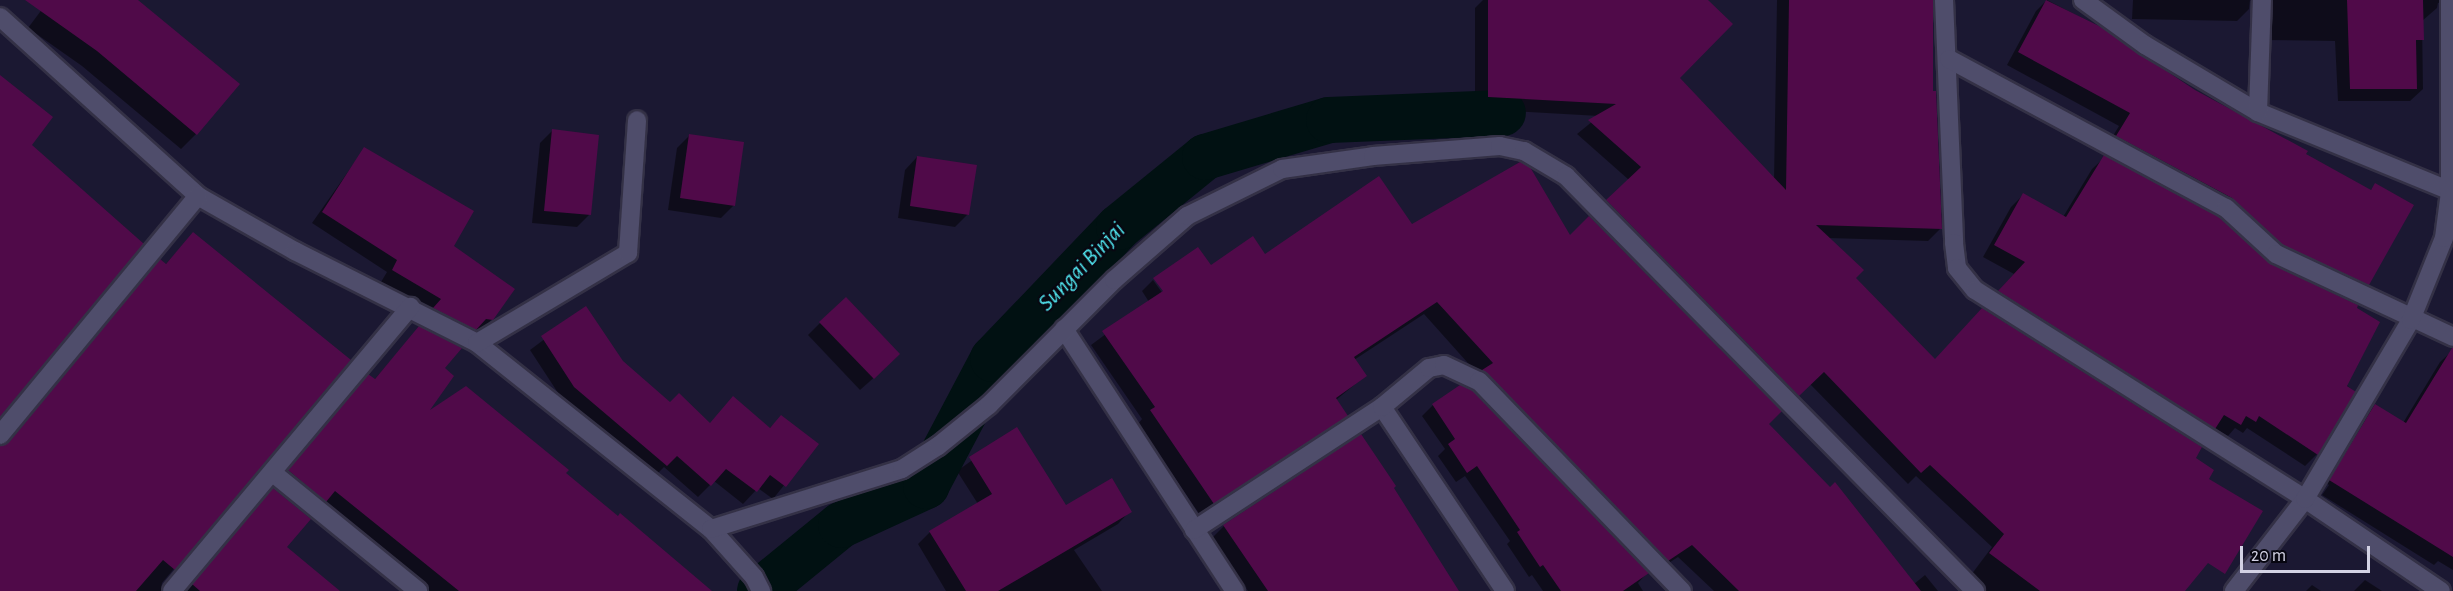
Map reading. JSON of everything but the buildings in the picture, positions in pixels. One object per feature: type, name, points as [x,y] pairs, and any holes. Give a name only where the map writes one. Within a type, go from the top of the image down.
[{"type":"street","points":[[1944,0],[1949,59],[1954,243],[1957,268],[1975,290],[2305,499],[2441,591]]},
{"type":"street","points":[[2083,0],[2145,45],[2258,112],[2452,192]]},
{"type":"street","points":[[2258,112],[2262,0]]},
{"type":"street","points":[[2234,591],[2305,499],[2411,320],[2444,238],[2452,192],[2450,0]]},
{"type":"street","points":[[0,17],[198,196],[295,251],[410,307],[477,343],[711,529],[758,584]]},
{"type":"street","points":[[1949,59],[2226,207],[2276,254],[2411,320],[2453,337]]},
{"type":"street","points":[[477,343],[627,254],[637,120]]},
{"type":"street","points":[[711,529],[902,469],[938,446],[988,405],[1064,329],[1187,216],[1282,170],[1372,156],[1500,146],[1524,151],[1566,176],[1974,591]]},
{"type":"street","points":[[0,435],[198,196]]},
{"type":"street","points":[[172,591],[410,307]]},
{"type":"street","points":[[1064,329],[1235,591]]},
{"type":"street","points":[[1194,530],[1382,407],[1429,368],[1444,365],[1479,381],[1682,591]]},
{"type":"street","points":[[1382,407],[1505,591]]},
{"type":"street","points":[[273,473],[418,591]]},
{"type":"waterway","name":"Sungai Binjai","points":[[760,591],[841,525],[926,486],[993,359],[1119,227],[1205,157],[1329,120],[1503,113]]}]
